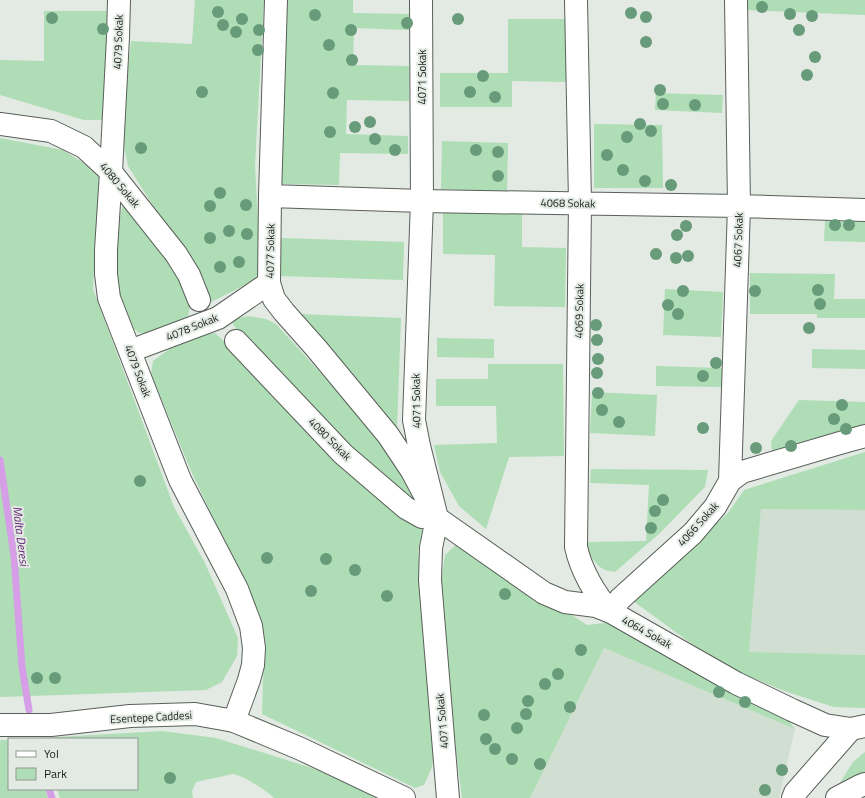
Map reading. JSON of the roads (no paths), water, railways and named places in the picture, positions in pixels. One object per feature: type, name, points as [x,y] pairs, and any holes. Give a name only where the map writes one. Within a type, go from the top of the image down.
[{"type":"street","name":"4079 Sokak","points":[[119,0],[106,250],[106,274],[109,298],[180,480],[237,589],[251,626],[254,648],[253,665],[234,721]]},
{"type":"street","name":"4077 Sokak","points":[[276,0],[269,283],[274,299],[284,312],[388,435],[412,471],[437,518]]},
{"type":"street","name":"4071 Sokak","points":[[421,0],[422,201],[414,420],[437,518],[431,548],[430,580],[448,798]]},
{"type":"street","name":"4069 Sokak","points":[[576,0],[580,203],[576,547],[578,557],[585,573],[601,601],[611,612]]},
{"type":"street","name":"4067 Sokak","points":[[730,481],[739,206],[736,0]]},
{"type":"street","name":"4080 Sokak","points":[[0,124],[51,131],[84,147],[111,172],[176,254],[189,275],[199,300]]},
{"type":"street","name":"4068 Sokak","points":[[270,196],[422,201],[739,206],[865,210]]},
{"type":"street","name":"4078 Sokak","points":[[130,351],[218,318],[269,283]]},
{"type":"street","name":"4080 Sokak","points":[[236,341],[343,454],[406,508],[422,517],[437,518]]},
{"type":"street","name":"4066 Sokak","points":[[611,612],[620,599],[693,533],[715,508],[730,481],[742,472],[865,436]]},
{"type":"street","name":"4064 Sokak","points":[[437,518],[544,593],[565,602],[596,606],[611,612],[736,683],[825,725],[858,727]]},
{"type":"street","name":"Esentepe Caddesi","points":[[0,725],[51,725],[130,716],[195,714],[223,718],[234,721],[301,749],[404,798]]},
{"type":"street","points":[[793,798],[795,793],[858,727]]},
{"type":"street","points":[[837,798],[865,784]]},
{"type":"waterway","name":"Malta Deresi","points":[[0,460],[14,556],[22,667],[29,710]]},
{"type":"waterway","name":"Malta Deresi","points":[[49,790],[52,798]]}]
